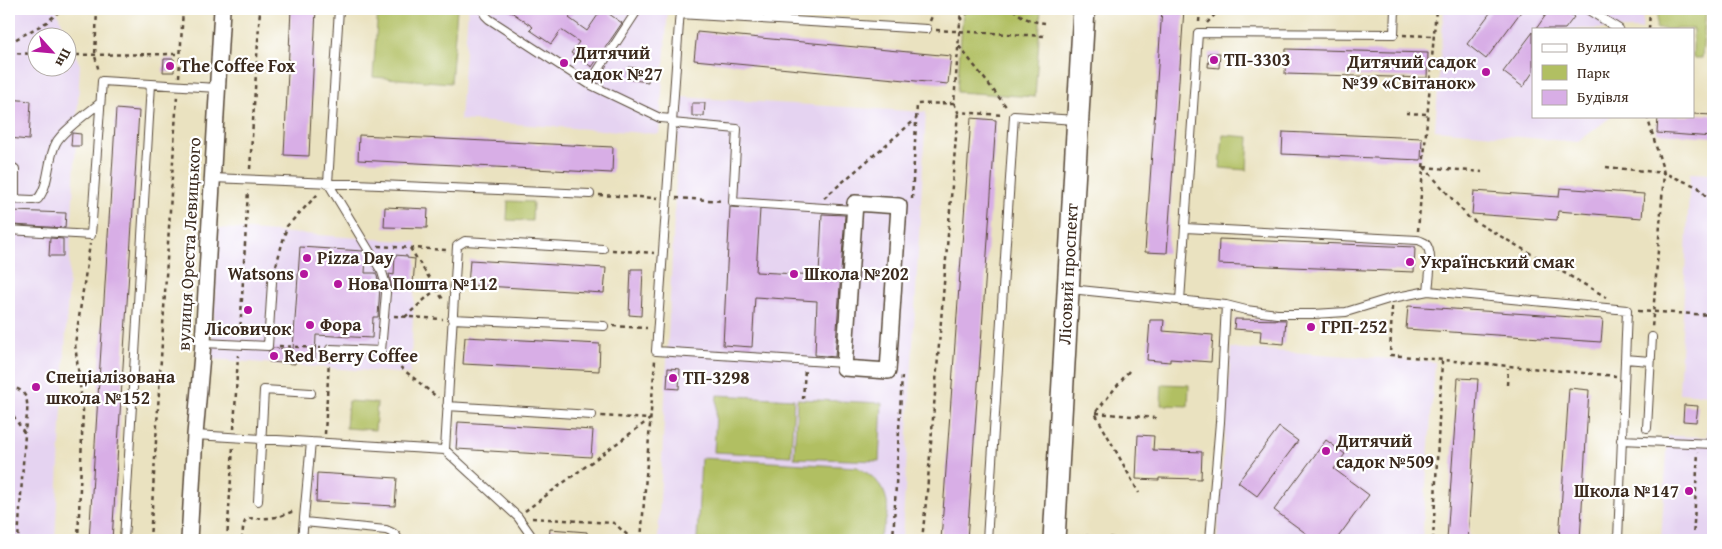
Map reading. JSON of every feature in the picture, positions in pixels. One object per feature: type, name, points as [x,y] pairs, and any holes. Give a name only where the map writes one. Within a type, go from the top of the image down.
[{"type":"street","name":"вулиця Ореста Левицького","points":[[189,540],[203,343],[222,9]]},
{"type":"street","name":"Лісовий проспект","points":[[1054,540],[1076,120],[1084,9]]},
{"type":"street","points":[[855,203],[899,206],[888,371],[844,368],[854,210],[855,203]]},
{"type":"lane","points":[[330,349],[381,351],[386,285],[382,272],[328,183],[339,9]]},
{"type":"lane","points":[[486,9],[486,15],[489,19],[589,84],[660,118],[737,129],[733,202],[854,210]]},
{"type":"lane","points":[[589,84],[638,9]]},
{"type":"lane","points":[[1180,301],[1198,33],[1394,34],[1395,9]]},
{"type":"lane","points":[[1587,9],[1617,28]]},
{"type":"lane","points":[[844,363],[656,351],[679,11],[926,29]]},
{"type":"lane","points":[[9,230],[91,235],[102,81],[217,88]]},
{"type":"lane","points":[[124,540],[151,84]]},
{"type":"lane","points":[[9,165],[15,169],[12,200],[38,199],[43,190],[58,139],[100,103]]},
{"type":"lane","points":[[987,540],[1014,116],[1076,120]]},
{"type":"lane","points":[[212,178],[590,194]]},
{"type":"lane","points":[[1185,228],[1418,240],[1425,243],[1429,248],[1428,291]]},
{"type":"lane","points":[[445,450],[457,246],[465,241],[603,249]]},
{"type":"lane","points":[[203,343],[268,346],[272,282]]},
{"type":"lane","points":[[1068,289],[1226,305],[1277,314],[1346,312],[1392,298],[1428,291],[1627,310],[1618,540]]},
{"type":"lane","points":[[1210,540],[1220,422],[1226,305]]},
{"type":"lane","points":[[452,319],[604,326]]},
{"type":"lane","points":[[1647,428],[1652,337]]},
{"type":"lane","points":[[1625,360],[1650,361]]},
{"type":"lane","points":[[258,501],[264,390],[311,393]]},
{"type":"lane","points":[[447,406],[592,415]]},
{"type":"lane","points":[[195,436],[445,450],[518,517],[530,534],[530,540]]},
{"type":"lane","points":[[1621,440],[1713,444]]},
{"type":"lane","points":[[302,540],[311,442]]},
{"type":"lane","points":[[304,522],[386,530],[392,532],[398,540]]},
{"type":"path","points":[[9,43],[47,22],[62,9]]},
{"type":"path","points":[[97,9],[95,56],[102,81]]},
{"type":"path","points":[[150,540],[183,9]]},
{"type":"path","points":[[227,540],[260,9]]},
{"type":"path","points":[[922,540],[958,112],[954,102],[961,9]]},
{"type":"path","points":[[960,20],[972,9]]},
{"type":"path","points":[[1013,9],[1030,21],[1045,23]]},
{"type":"path","points":[[1198,33],[1200,9]]},
{"type":"path","points":[[1198,33],[1220,9]]},
{"type":"path","points":[[1418,240],[1436,9]]},
{"type":"path","points":[[1649,28],[1650,9]]},
{"type":"path","points":[[942,30],[1044,36]]},
{"type":"path","points":[[1394,34],[1434,36]]},
{"type":"path","points":[[958,46],[1014,116]]},
{"type":"path","points":[[9,53],[28,54]]},
{"type":"path","points":[[78,55],[180,54]]},
{"type":"path","points":[[813,207],[916,119],[917,104],[954,102]]},
{"type":"path","points":[[958,112],[1014,116]]},
{"type":"path","points":[[1406,113],[1427,114]]},
{"type":"path","points":[[1649,118],[1664,173],[1652,337]]},
{"type":"path","points":[[1424,167],[1482,172]]},
{"type":"path","points":[[1424,167],[1468,218],[1627,310],[1713,315]]},
{"type":"path","points":[[1606,167],[1664,173],[1698,187],[1713,204]]},
{"type":"path","points":[[272,282],[287,226],[328,183]]},
{"type":"path","points":[[590,194],[733,202]]},
{"type":"path","points":[[78,540],[82,410],[75,344],[91,235]]},
{"type":"path","points":[[366,246],[456,250]]},
{"type":"path","points":[[410,248],[435,289],[447,304],[453,308]]},
{"type":"path","points":[[603,249],[663,254]]},
{"type":"path","points":[[405,317],[455,273]]},
{"type":"path","points":[[1392,298],[1390,355],[1508,368],[1624,377]]},
{"type":"path","points":[[1713,306],[1713,373]]},
{"type":"path","points":[[384,316],[452,319]]},
{"type":"path","points":[[604,326],[658,328]]},
{"type":"path","points":[[268,346],[330,349],[324,443]]},
{"type":"path","points":[[381,351],[447,406]]},
{"type":"path","points":[[641,540],[656,351]]},
{"type":"path","points":[[803,399],[805,360]]},
{"type":"path","points":[[1434,540],[1442,361]]},
{"type":"path","points":[[1507,385],[1508,368]]},
{"type":"path","points":[[1095,413],[1129,372]]},
{"type":"path","points":[[9,387],[16,388],[26,395],[27,401],[18,540]]},
{"type":"path","points":[[9,409],[25,434]]},
{"type":"path","points":[[1095,413],[1156,418]]},
{"type":"path","points":[[1095,413],[1139,493]]},
{"type":"path","points":[[592,415],[650,419]]},
{"type":"path","points":[[518,517],[650,419]]},
{"type":"path","points":[[1693,540],[1698,443]]},
{"type":"path","points":[[242,540],[244,521],[248,518],[270,518],[305,508]]},
{"type":"path","points":[[518,517],[614,523],[633,540]]},
{"type":"path","points":[[1086,536],[1138,540]]},
{"type":"shaded area","name":"Спеціалізована школа №152","points":[[9,9],[56,9],[64,28],[28,28],[28,78],[78,78],[78,60],[80,65],[55,540],[9,540]]},
{"type":"shaded area","name":"Дитячий садок №27","points":[[468,9],[668,9],[659,134],[460,120]]},
{"type":"shaded area","name":"Дитячий садок №39 «Світанок»","points":[[1444,9],[1643,9],[1642,28],[1532,28],[1532,118],[1609,118],[1578,142],[1435,130]]},
{"type":"shaded area","name":"Школа №202","points":[[680,97],[926,112],[902,540],[658,540]]},
{"type":"shaded area","points":[[1690,173],[1713,174],[1713,540],[1661,540],[1668,436],[1707,437],[1709,395],[1679,393]]},
{"type":"shaded area","points":[[219,228],[417,242],[410,374],[211,359]]},
{"type":"shaded area","name":"Дитячий садок №509","points":[[1231,348],[1435,362],[1422,540],[1217,540]]},
{"type":"green space","points":[[378,9],[457,9],[451,83],[373,77]]},
{"type":"green space","points":[[963,9],[1041,9],[1035,97],[957,92]]},
{"type":"green space","points":[[1658,9],[1706,9],[1702,58],[1694,58],[1694,28],[1656,28]]},
{"type":"green space","points":[[1223,135],[1249,137],[1247,170],[1220,168]]},
{"type":"green space","points":[[508,201],[533,202],[532,221],[507,220]]},
{"type":"green space","points":[[1162,384],[1189,385],[1188,406],[1161,405]]},
{"type":"green space","points":[[717,395],[794,399],[791,456],[714,452]]},
{"type":"green space","points":[[797,399],[882,403],[879,461],[794,458]]},
{"type":"green space","points":[[348,401],[377,403],[375,430],[346,428]]},
{"type":"green space","points":[[701,458],[857,467],[868,473],[876,481],[886,498],[886,518],[883,529],[877,540],[697,540]]},
{"type":"building","points":[[291,9],[316,9],[309,156],[284,155]]},
{"type":"building","points":[[507,9],[575,9],[569,18],[587,31],[602,9],[622,23],[592,67],[571,53],[579,42],[561,30],[551,44],[530,30],[533,27]]},
{"type":"building","points":[[1162,9],[1184,9],[1167,253],[1145,252]]},
{"type":"building","points":[[1493,9],[1523,9],[1486,59],[1467,44]]},
{"type":"building","points":[[1550,9],[1563,9],[1574,17],[1566,28],[1537,28]]},
{"type":"building","points":[[697,32],[951,56],[948,84],[694,60]]},
{"type":"building","points":[[1532,33],[1532,74],[1523,87],[1503,72]]},
{"type":"building","points":[[1286,49],[1428,53],[1427,78],[1285,74]]},
{"type":"building","name":"ТП-3303","points":[[1209,53],[1220,53],[1219,68],[1208,67]]},
{"type":"building","points":[[164,59],[174,59],[174,72],[163,72]]},
{"type":"building","points":[[628,67],[649,70],[648,82],[626,79]]},
{"type":"building","points":[[9,99],[31,101],[29,140],[9,138]]},
{"type":"building","points":[[692,103],[705,103],[704,116],[692,116]]},
{"type":"building","points":[[116,109],[139,111],[135,177],[112,540],[89,540]]},
{"type":"building","points":[[1694,114],[1713,115],[1713,137],[1657,133],[1658,118],[1694,118]]},
{"type":"building","points":[[971,118],[996,120],[967,540],[941,540]]},
{"type":"building","points":[[1283,132],[1422,138],[1421,160],[1282,154]]},
{"type":"building","points":[[72,133],[81,134],[81,146],[71,146]]},
{"type":"building","points":[[359,135],[613,147],[612,173],[358,160]]},
{"type":"building","points":[[1560,188],[1644,194],[1642,218],[1558,211],[1557,220],[1472,214],[1474,191],[1559,197]]},
{"type":"building","points":[[385,207],[428,209],[427,228],[384,227]]},
{"type":"building","points":[[730,207],[760,209],[756,272],[819,275],[822,214],[845,215],[835,357],[815,355],[817,301],[755,297],[752,347],[723,345]]},
{"type":"building","points":[[13,211],[66,213],[65,228],[12,225]]},
{"type":"building","points":[[50,238],[63,239],[63,256],[49,256]]},
{"type":"building","points":[[1219,239],[1415,247],[1414,272],[1218,264]]},
{"type":"building","points":[[300,247],[363,251],[366,256],[365,273],[376,273],[380,286],[378,317],[373,317],[372,338],[316,335],[315,360],[296,359],[295,364],[269,362],[269,351],[273,348],[293,349]]},
{"type":"building","points":[[395,255],[415,259],[413,284],[405,284],[405,291],[392,290],[389,274],[394,275]]},
{"type":"building","points":[[470,260],[606,268],[604,293],[468,285]]},
{"type":"building","points":[[631,269],[643,269],[641,316],[629,315]]},
{"type":"building","points":[[1408,306],[1603,319],[1601,342],[1406,329]]},
{"type":"building","points":[[1235,319],[1286,320],[1284,344],[1260,342],[1261,331],[1234,329]]},
{"type":"building","points":[[1150,320],[1164,320],[1163,331],[1213,335],[1211,362],[1170,359],[1170,362],[1147,360]]},
{"type":"building","points":[[465,337],[600,344],[599,371],[463,364]]},
{"type":"building","name":"ТП-3298","points":[[668,368],[680,369],[679,389],[667,388]]},
{"type":"building","points":[[1458,378],[1478,379],[1468,540],[1447,540]]},
{"type":"building","points":[[1569,388],[1589,390],[1580,540],[1559,540]]},
{"type":"building","points":[[1684,405],[1698,406],[1696,422],[1683,421]]},
{"type":"building","points":[[458,422],[593,430],[591,457],[456,449]]},
{"type":"building","points":[[1279,427],[1298,441],[1257,496],[1238,482]]},
{"type":"building","points":[[1138,435],[1154,436],[1153,450],[1202,452],[1201,479],[1136,479]]},
{"type":"building","points":[[1326,440],[1345,454],[1334,469],[1369,495],[1336,540],[1315,540],[1274,510]]},
{"type":"building","points":[[317,473],[397,478],[395,506],[316,502]]},
{"type":"building","points":[[550,529],[587,532],[587,540],[549,540]]},
{"type":"place","name":"ТП-3303","points":[[1214,60]]},
{"type":"place","name":"Дитячий садок №27","points":[[564,63]]},
{"type":"place","name":"The Coffee Fox","points":[[170,66]]},
{"type":"place","name":"Дитячий садок №39 «Світанок»","points":[[1486,72]]},
{"type":"place","name":"Pizza Day","points":[[307,258]]},
{"type":"place","name":"Український смак","points":[[1410,262]]},
{"type":"place","name":"Watsons","points":[[304,274]]},
{"type":"place","name":"Школа №202","points":[[794,274]]},
{"type":"place","name":"Нова Пошта №112","points":[[338,284]]},
{"type":"place","name":"Лісовичок","points":[[248,310]]},
{"type":"place","name":"Фора","points":[[310,325]]},
{"type":"place","name":"ГРП-252","points":[[1311,327]]},
{"type":"place","name":"Red Berry Coffee","points":[[274,356]]},
{"type":"place","name":"ТП-3298","points":[[673,378]]},
{"type":"place","name":"Спеціалізована школа №152","points":[[36,387]]},
{"type":"place","name":"Дитячий садок №509","points":[[1326,451]]},
{"type":"place","name":"Школа №147","points":[[1689,491]]}]
